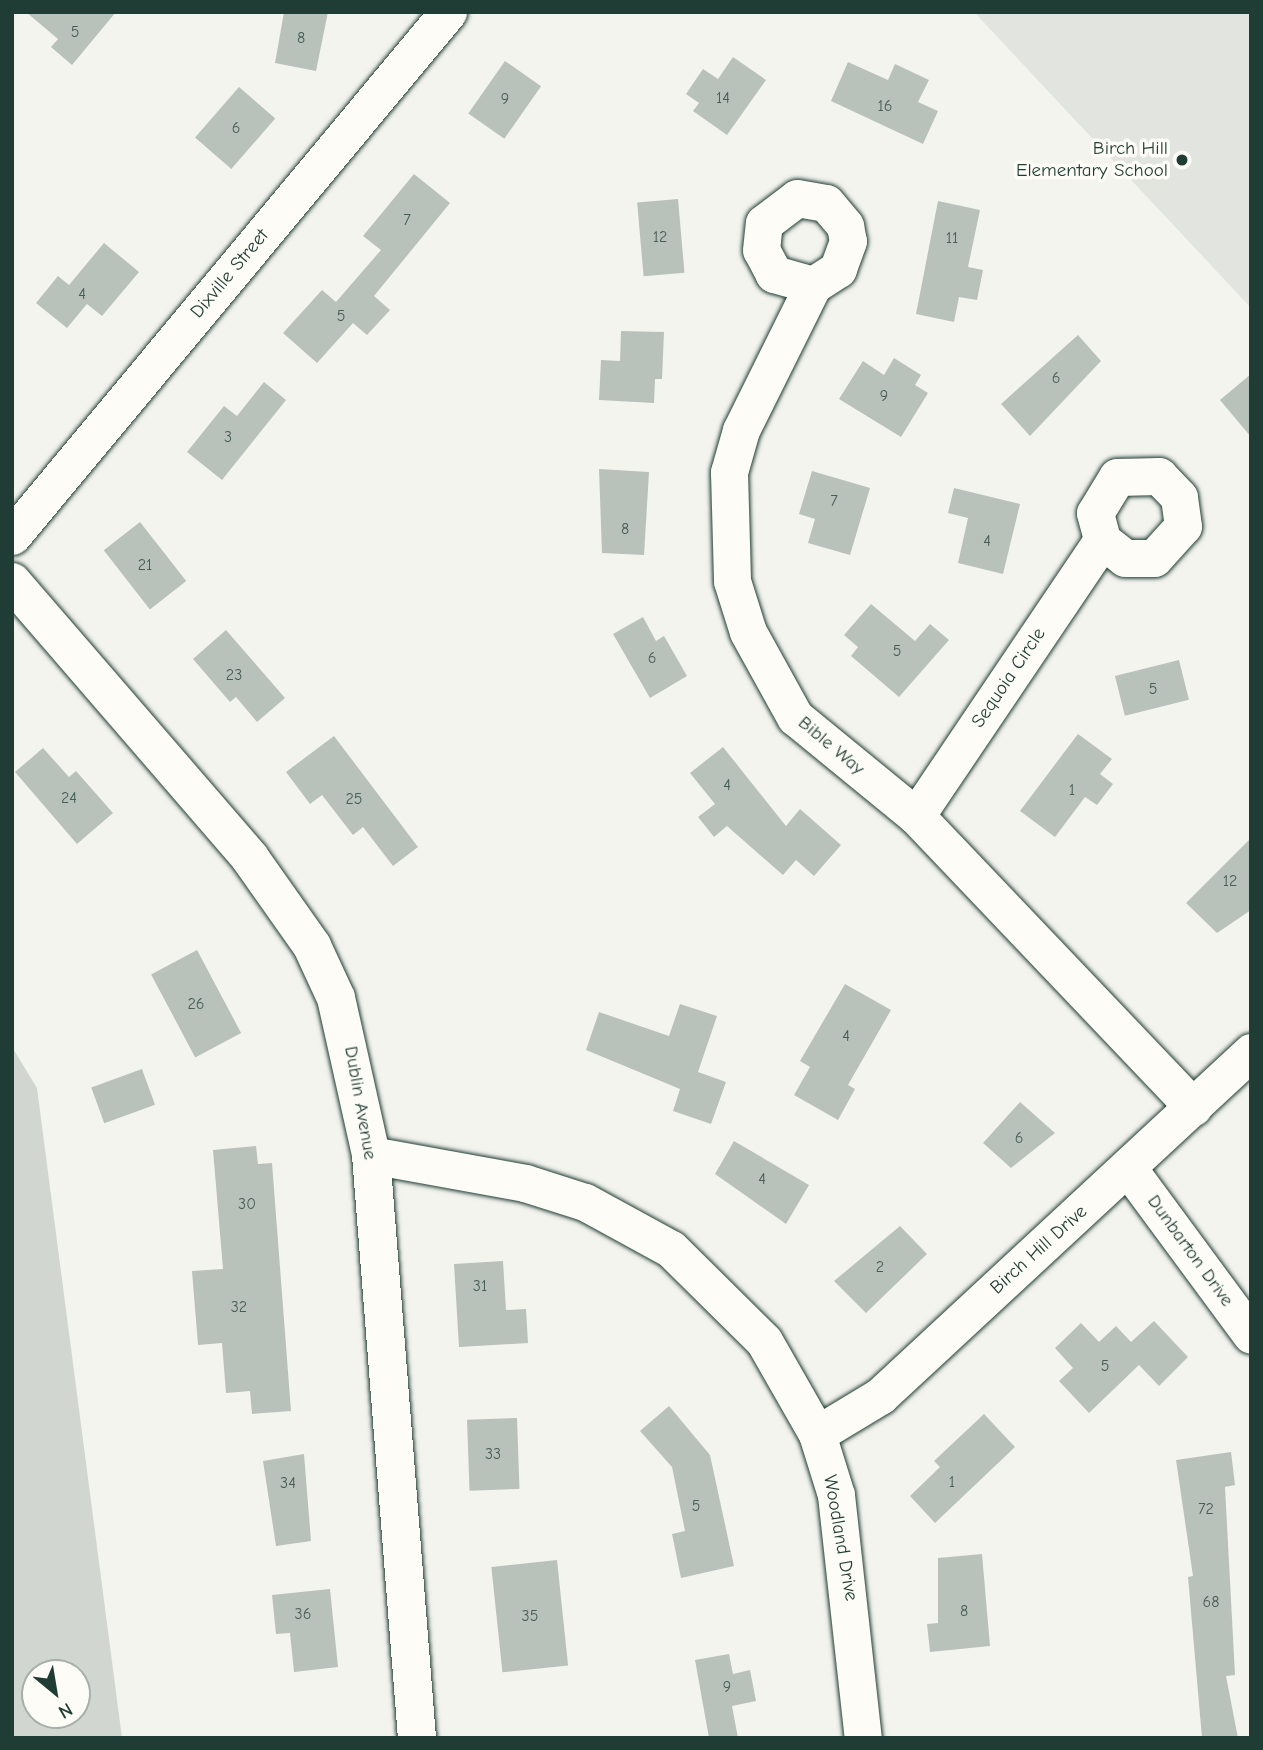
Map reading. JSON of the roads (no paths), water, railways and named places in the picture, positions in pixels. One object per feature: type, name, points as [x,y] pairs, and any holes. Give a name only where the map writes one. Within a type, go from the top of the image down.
[{"type":"street","name":"Dixville Street","points":[[12,536],[448,12]]},
{"type":"street","name":"Bible Way","points":[[813,285],[741,430],[729,472],[732,581],[748,632],[795,717],[916,816],[1192,1107]]},
{"type":"street","name":"Sequoia Circle","points":[[916,816],[1102,540]]},
{"type":"street","name":"Dublin Avenue","points":[[12,582],[250,858],[312,946],[349,1043],[371,1155],[416,1738]]},
{"type":"street","name":"Birch Hill Drive","points":[[817,1434],[880,1396],[1251,1052]]},
{"type":"street","name":"Woodland Drive","points":[[371,1155],[549,1190],[585,1202],[671,1249],[764,1341],[817,1434],[846,1552],[863,1738]]},
{"type":"street","name":"Dunbarton Drive","points":[[1128,1168],[1251,1335]]},
{"type":"place","name":"Birch Hill Elementary School","points":[[1182,160]]}]
